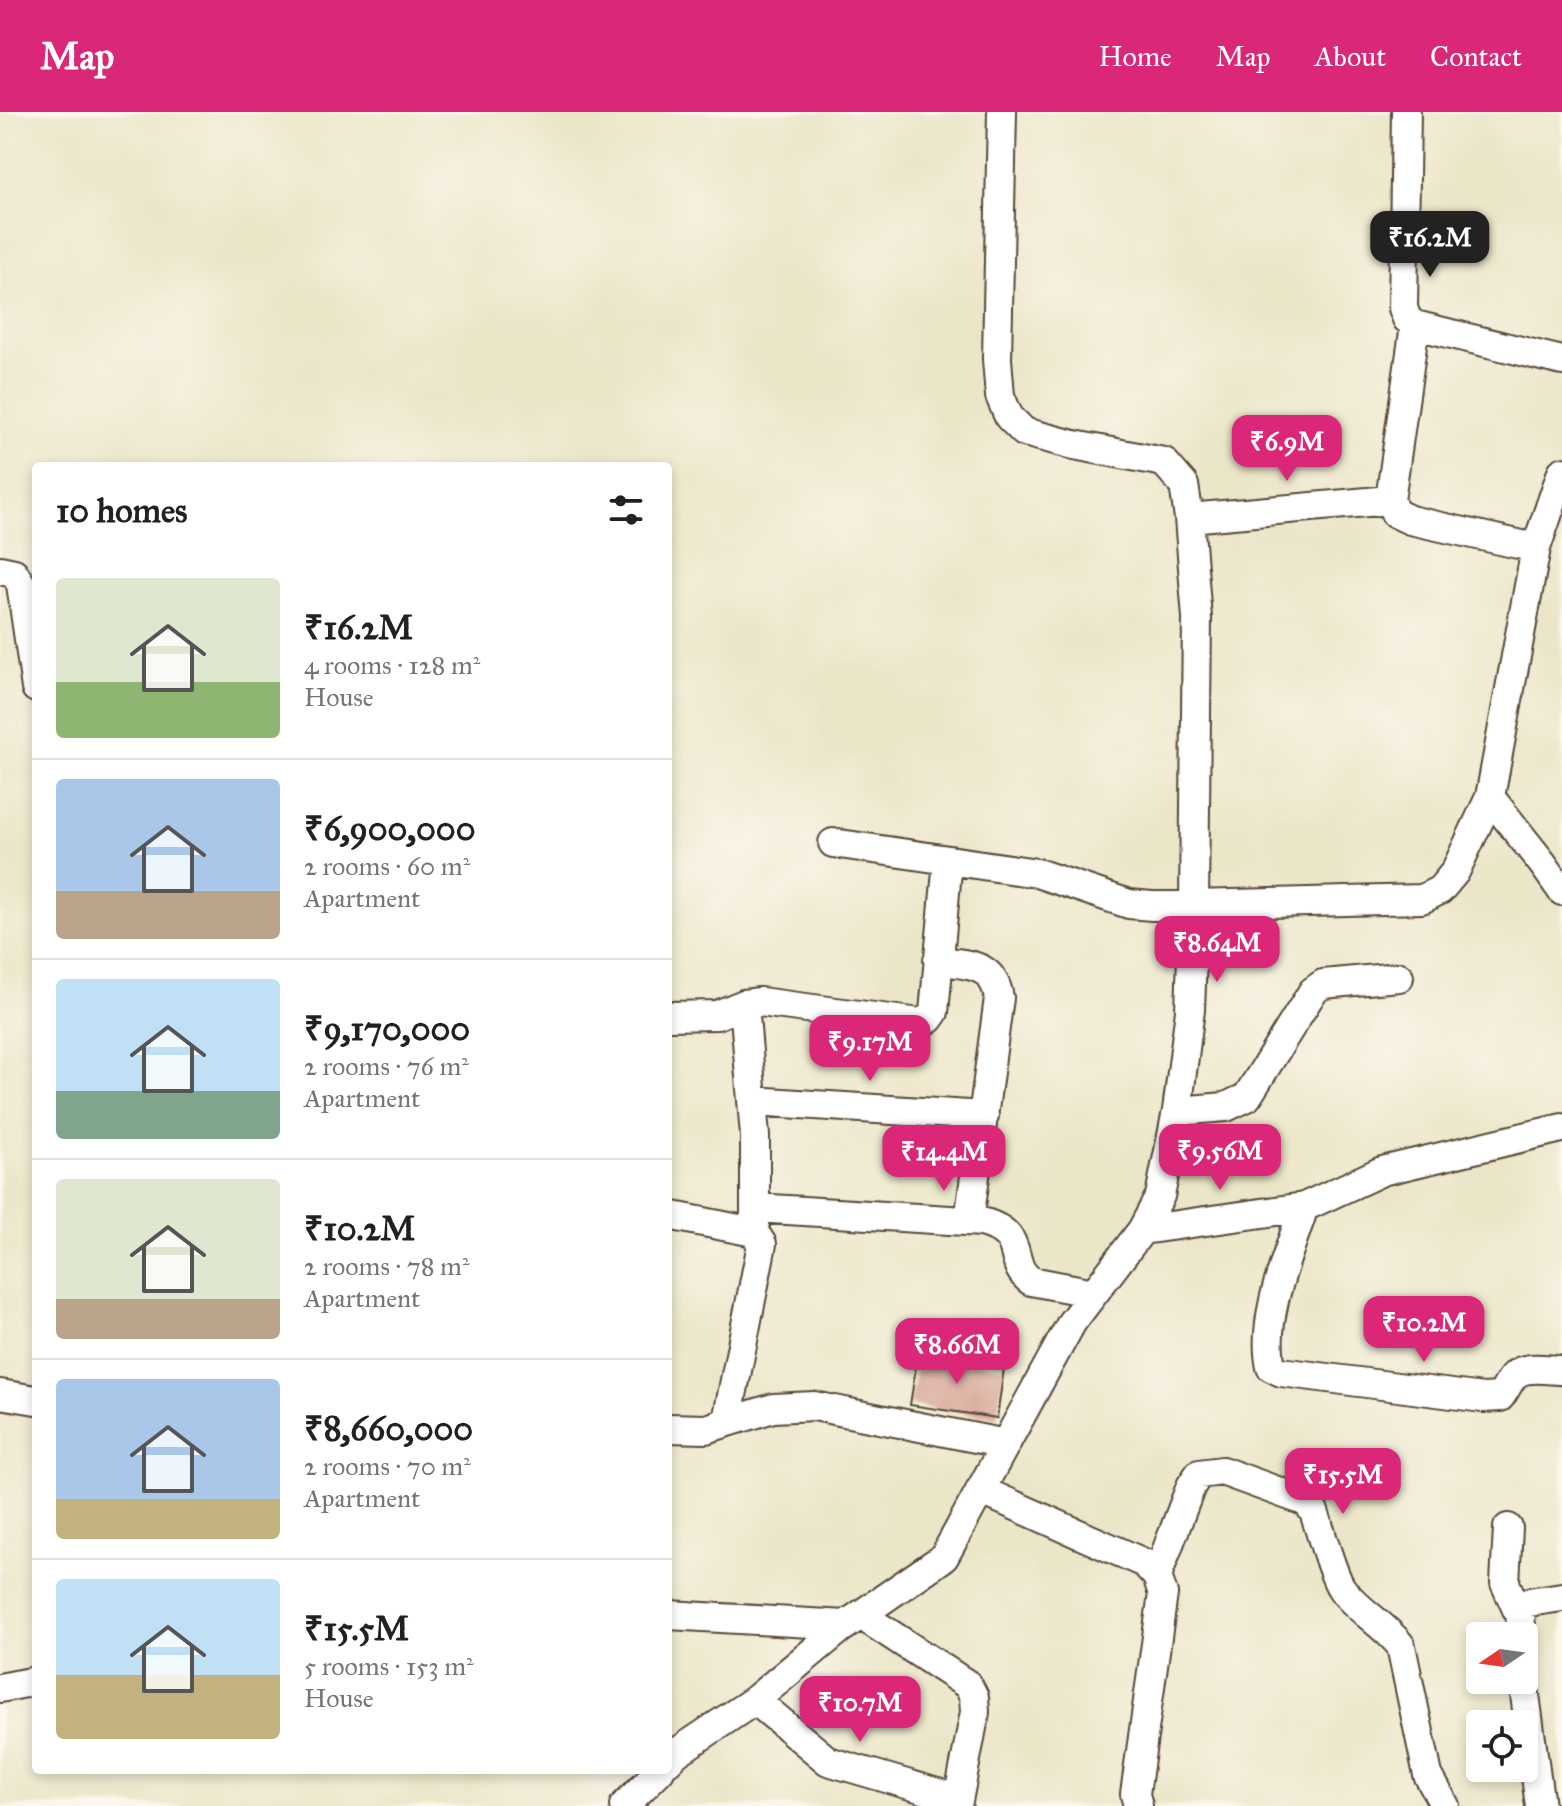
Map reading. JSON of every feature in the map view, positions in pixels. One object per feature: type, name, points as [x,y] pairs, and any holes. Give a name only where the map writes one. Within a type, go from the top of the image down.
[{"type":"street","points":[[672,1757],[755,1700],[854,1620],[944,1557],[1072,1322],[1142,1230],[1160,1196],[1177,1111],[1190,1010],[1197,618],[1189,518],[1184,485],[1164,462],[1024,432],[1009,417],[1000,396],[997,359],[1002,112]]},
{"type":"street","points":[[1406,112],[1403,308],[1407,319],[1415,325],[1562,361]]},
{"type":"street","points":[[1415,325],[1390,500],[1395,513],[1410,520],[1536,548]]},
{"type":"street","points":[[833,843],[1037,873],[1129,904],[1152,906],[1422,899],[1440,890],[1455,872],[1490,797],[1536,548],[1562,472]]},
{"type":"street","points":[[1189,518],[1390,500]]},
{"type":"street","points":[[0,570],[14,573],[21,584],[32,660]]},
{"type":"street","points":[[1490,797],[1562,891]]},
{"type":"street","points":[[672,1016],[717,1015],[744,1004],[760,1002],[920,1023],[929,1019],[934,1012],[948,860]]},
{"type":"street","points":[[938,960],[983,969],[992,975],[999,998],[969,1221]]},
{"type":"street","points":[[1177,1111],[1226,1107],[1247,1097],[1313,991],[1323,984],[1399,977]]},
{"type":"street","points":[[727,1421],[762,1244],[755,1220],[756,1170],[744,1004]]},
{"type":"street","points":[[752,1101],[984,1116]]},
{"type":"street","points":[[1142,1230],[1304,1207],[1382,1171],[1562,1128]]},
{"type":"street","points":[[1304,1207],[1283,1270],[1269,1328],[1271,1367],[1281,1372],[1483,1398],[1500,1397],[1515,1375],[1526,1370],[1562,1370]]},
{"type":"street","points":[[672,1215],[755,1220],[969,1221],[998,1226],[1008,1234],[1023,1275],[1031,1281],[1094,1293]]},
{"type":"street","points":[[0,1394],[32,1399]]},
{"type":"street","points":[[672,1428],[706,1429],[773,1408],[814,1406],[1006,1444]]},
{"type":"street","points":[[1157,1576],[1191,1486],[1199,1474],[1222,1471],[1307,1502],[1314,1512],[1338,1585],[1390,1632],[1401,1646],[1428,1775],[1445,1806]]},
{"type":"street","points":[[980,1490],[1144,1563],[1157,1576],[1163,1594],[1135,1794],[1138,1806]]},
{"type":"street","points":[[1508,1528],[1505,1583],[1521,1622]]},
{"type":"street","points":[[1516,1604],[1562,1597]]},
{"type":"street","points":[[672,1615],[854,1620],[968,1685],[974,1697],[975,1712],[958,1802],[828,1761],[755,1700]]},
{"type":"street","points":[[0,1688],[32,1682]]},
{"type":"street","points":[[1525,1694],[1540,1806]]},
{"type":"street","points":[[624,1806],[656,1774]]},
{"type":"building","points":[[918,1354],[1004,1368],[997,1418],[910,1405]]}]
